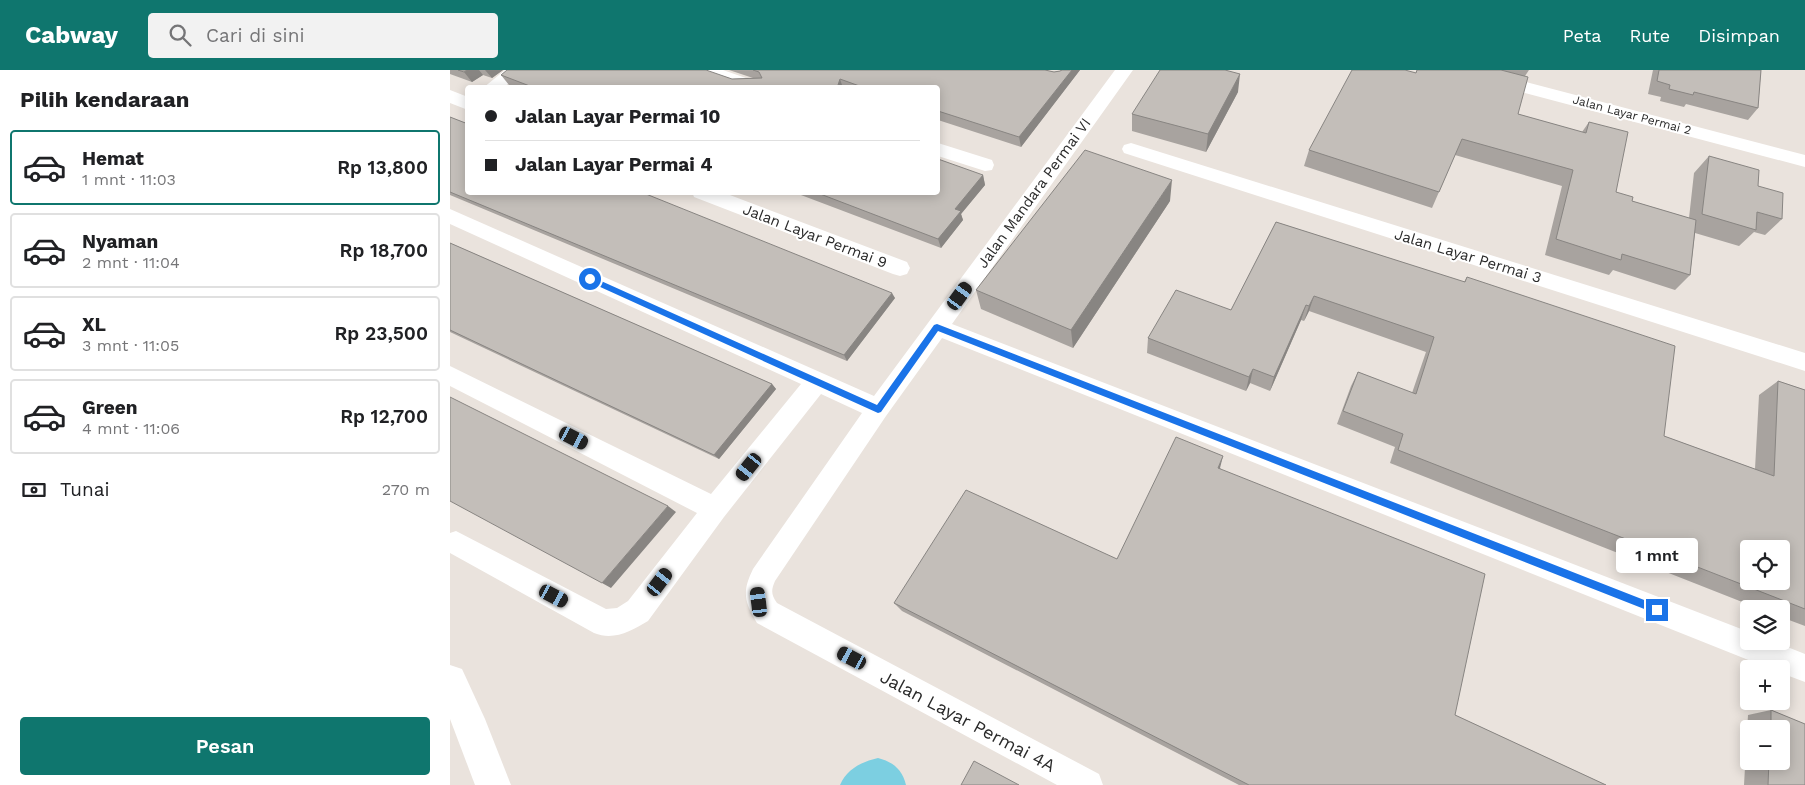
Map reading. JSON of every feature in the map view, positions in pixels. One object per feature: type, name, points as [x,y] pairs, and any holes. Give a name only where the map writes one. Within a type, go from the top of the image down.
[{"type":"street","points":[[495,85],[516,70]]},
{"type":"street","points":[[706,70],[748,85]]},
{"type":"street","name":"Jalan Mandara Permai VI","points":[[758,587],[766,572],[878,409],[1124,70]]},
{"type":"street","name":"Jalan Layar Permai 2","points":[[1459,70],[1805,161]]},
{"type":"street","points":[[450,96],[465,103]]},
{"type":"street","name":"Jalan Layar Permai 3","points":[[1131,149],[1805,362]]},
{"type":"street","points":[[940,150],[985,165]]},
{"type":"street","name":"Jalan Layar Permai 9","points":[[709,195],[900,268]]},
{"type":"street","points":[[450,216],[878,409]]},
{"type":"street","points":[[937,327],[1805,668]]},
{"type":"street","points":[[450,375],[715,510]]},
{"type":"street","points":[[456,543],[604,623],[626,619],[638,611],[817,381]]},
{"type":"street","name":"Jalan Layar Permai 4A","points":[[758,587],[759,602],[767,613],[1088,785]]},
{"type":"street","points":[[450,681],[473,731],[493,785]]},
{"type":"water","points":[[878,758],[896,767],[906,785],[840,785],[843,779],[855,767]]},
{"type":"building","points":[[507,70],[706,70],[732,79],[762,78],[759,72],[753,70],[1045,70],[1054,72],[1072,70],[1019,137],[940,112],[940,85],[857,85],[840,79],[838,85],[527,85],[501,75]]},
{"type":"building","points":[[1160,70],[1225,70],[1240,74],[1208,134],[1132,114]]},
{"type":"building","points":[[1352,70],[1405,70],[1416,73],[1417,70],[1501,70],[1528,77],[1518,114],[1586,133],[1589,122],[1628,132],[1616,192],[1633,197],[1632,201],[1696,220],[1690,275],[1622,254],[1621,260],[1556,239],[1573,170],[1462,139],[1439,192],[1309,150]]},
{"type":"building","points":[[1659,70],[1761,70],[1758,108],[1694,92],[1693,95],[1669,89],[1670,85],[1657,81]]},
{"type":"building","points":[[450,117],[465,123],[465,195],[648,195],[892,293],[844,355],[450,192]]},
{"type":"building","points":[[1085,150],[1172,180],[1071,330],[976,290]]},
{"type":"building","points":[[1709,156],[1759,170],[1758,186],[1783,193],[1782,219],[1757,212],[1756,230],[1702,214]]},
{"type":"building","points":[[940,160],[983,175],[955,209],[961,211],[938,239],[823,195],[940,195]]},
{"type":"building","points":[[1276,222],[1465,282],[1467,277],[1675,346],[1664,436],[1774,476],[1778,381],[1805,390],[1805,609],[1790,603],[1790,600],[1782,600],[1756,590],[1790,590],[1790,540],[1740,540],[1740,584],[1398,450],[1403,434],[1343,411],[1358,372],[1416,394],[1434,337],[1314,296],[1309,306],[1306,305],[1274,377],[1253,369],[1249,377],[1148,338],[1176,290],[1231,310]]},
{"type":"building","points":[[450,243],[772,384],[714,455],[450,330]]},
{"type":"building","points":[[450,397],[668,506],[602,583],[450,501]]},
{"type":"building","points":[[1176,437],[1223,456],[1218,468],[1485,574],[1455,715],[1606,785],[1249,785],[894,603],[966,490],[1117,559]]},
{"type":"building","points":[[1771,710],[1805,724],[1805,785],[1768,785],[1769,770],[1790,770],[1790,720],[1771,720]]},
{"type":"building","points":[[974,761],[1019,785],[961,785]]},
{"type":"route","points":[[590,279],[878,409],[937,327],[1657,610]]}]
